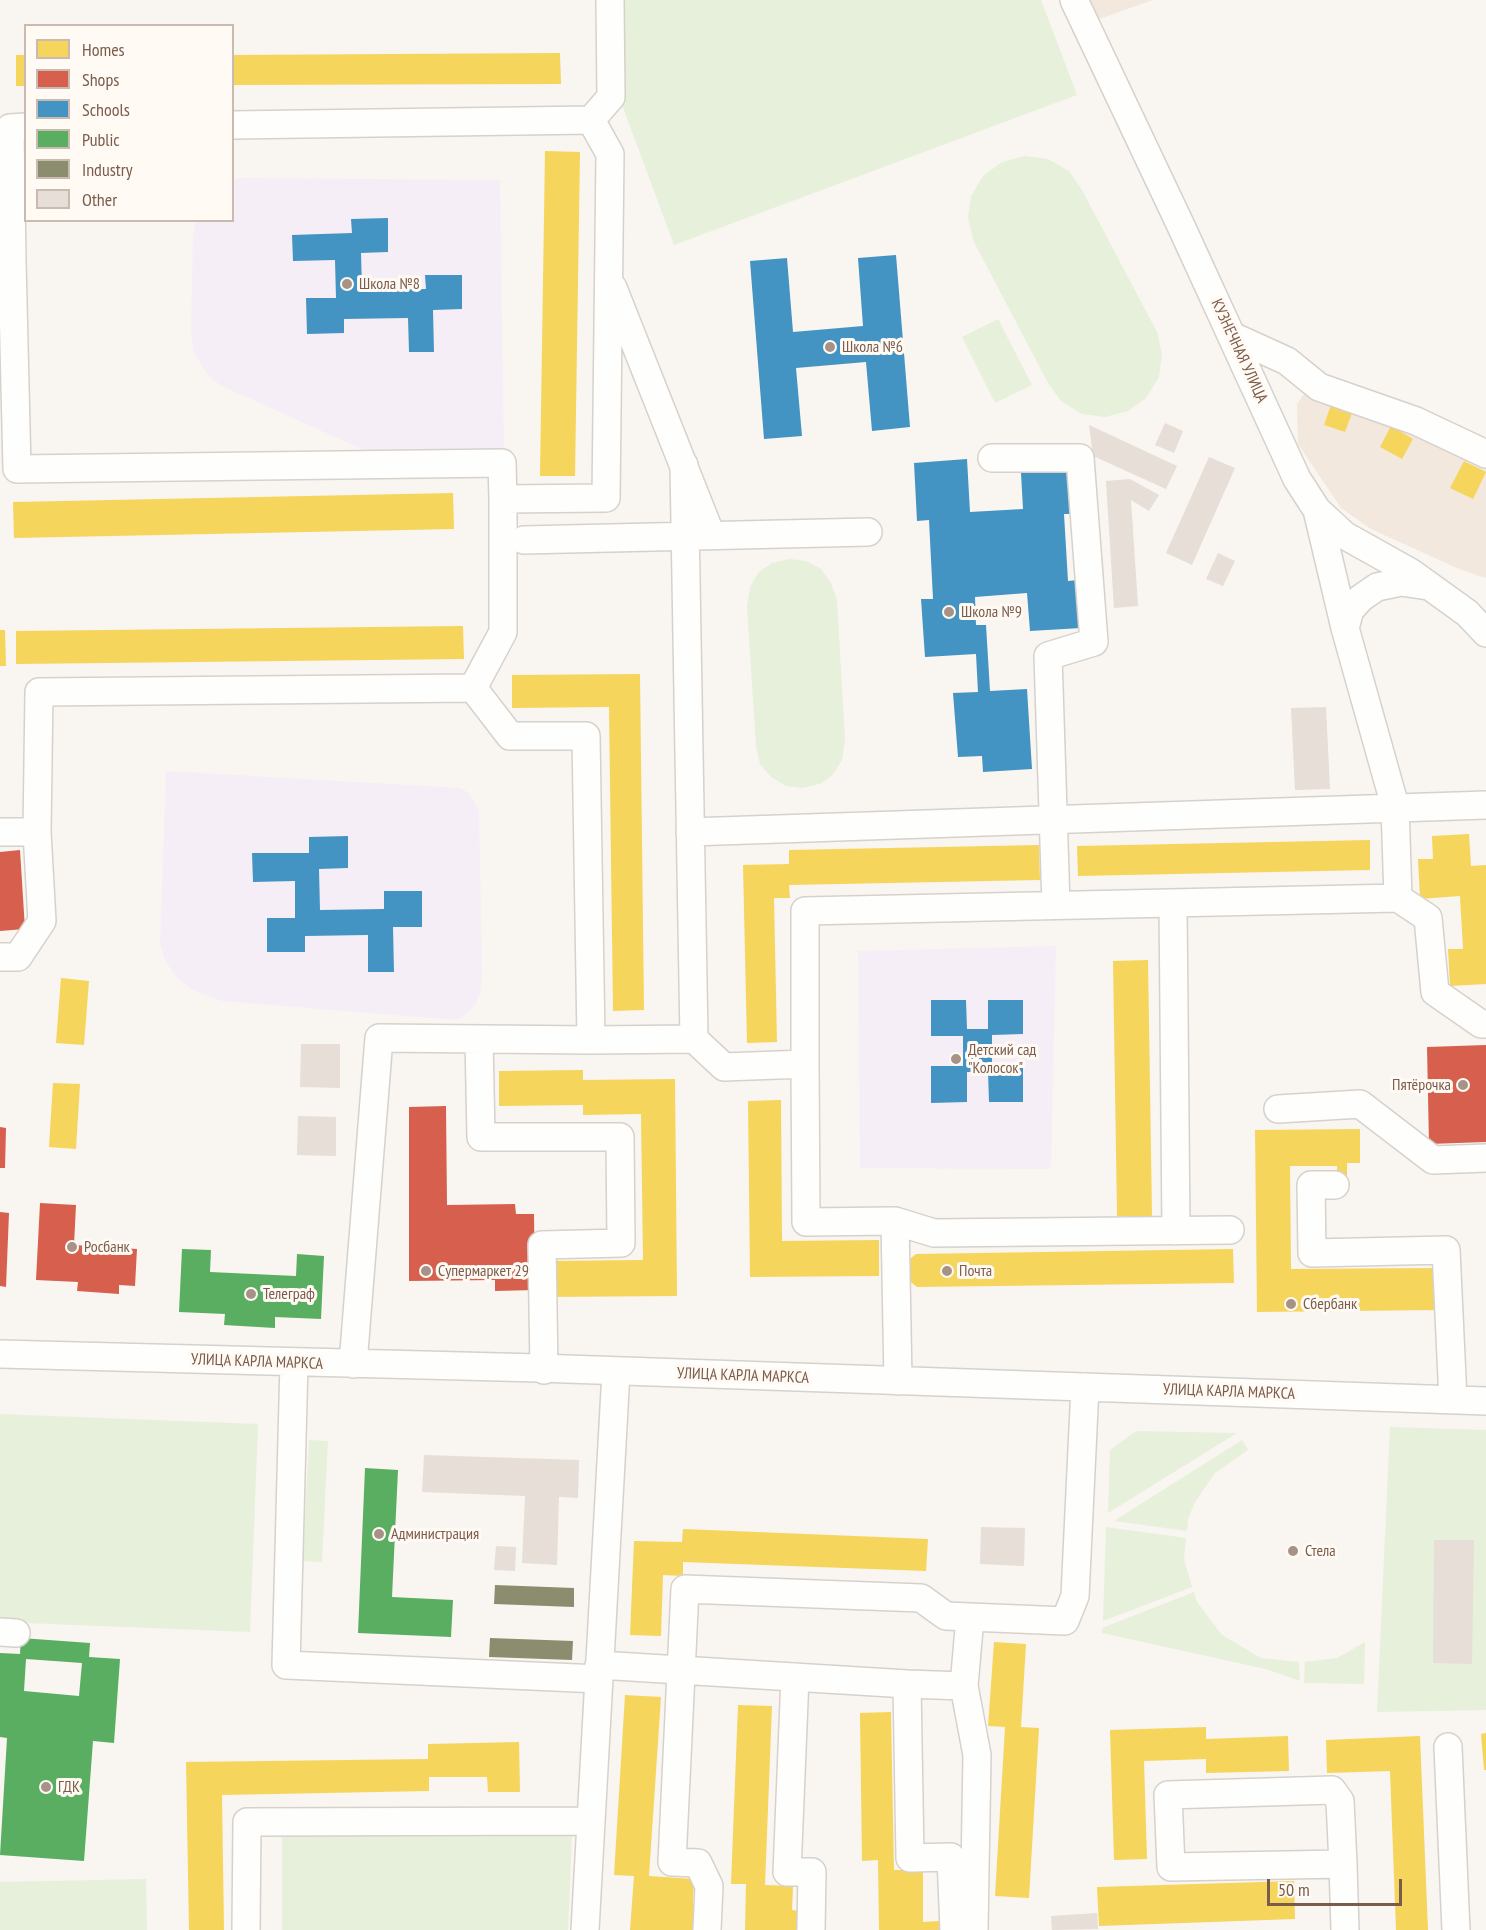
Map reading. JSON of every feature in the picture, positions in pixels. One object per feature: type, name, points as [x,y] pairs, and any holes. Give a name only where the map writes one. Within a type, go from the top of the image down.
[{"type":"street","points":[[234,125],[591,120],[611,97],[610,0]]},
{"type":"street","name":"КУЗНЕЧНАЯ УЛИЦА","points":[[1074,0],[1297,479],[1317,510],[1344,535],[1410,572],[1431,587],[1467,614],[1486,633]]},
{"type":"street","points":[[503,499],[606,498],[610,154],[591,120]]},
{"type":"street","points":[[24,128],[10,128],[6,261],[17,469],[502,463],[503,632],[473,688]]},
{"type":"street","points":[[609,276],[711,535]]},
{"type":"street","points":[[1232,336],[1287,360],[1319,387],[1416,421],[1486,454]]},
{"type":"street","points":[[993,458],[1080,458],[1094,642],[1047,657],[1056,905]]},
{"type":"street","points":[[684,465],[694,1039]]},
{"type":"street","points":[[503,563],[559,499]]},
{"type":"street","points":[[1317,510],[1345,628],[1395,806],[1398,898]]},
{"type":"street","points":[[524,540],[868,532]]},
{"type":"street","points":[[1369,549],[1379,567],[1377,586]]},
{"type":"street","points":[[1345,628],[1350,610],[1377,586],[1401,582],[1431,587]]},
{"type":"street","points":[[0,957],[18,957],[42,921],[37,832],[39,692],[473,688]]},
{"type":"street","points":[[473,688],[510,736],[586,736],[591,1040]]},
{"type":"street","points":[[690,832],[1395,806],[1486,805]]},
{"type":"street","points":[[0,832],[37,832]]},
{"type":"street","points":[[1230,1230],[934,1233],[895,1221],[806,1222],[805,911],[1398,898],[1428,918],[1435,992],[1481,1024],[1486,1024]]},
{"type":"street","points":[[1173,903],[1176,1231]]},
{"type":"street","points":[[353,1365],[379,1038],[694,1039],[724,1067],[805,1064]]},
{"type":"street","points":[[479,1039],[481,1137],[620,1137],[621,1243],[542,1245],[544,1370]]},
{"type":"street","points":[[1278,1109],[1360,1104],[1433,1160],[1486,1158]]},
{"type":"street","points":[[1335,1185],[1311,1185],[1312,1253],[1446,1250],[1453,1400]]},
{"type":"street","points":[[895,1221],[898,1381]]},
{"type":"street","name":"УЛИЦА КАРЛА МАРКСА","points":[[0,1354],[616,1371],[1486,1401]]},
{"type":"street","points":[[294,1363],[286,1665],[599,1672],[681,1670],[964,1686]]},
{"type":"street","points":[[585,1930],[616,1371]]},
{"type":"street","points":[[707,1930],[708,1886],[698,1863],[672,1862],[685,1589],[921,1598],[946,1616],[1065,1621],[1075,1596],[1085,1388]]},
{"type":"street","points":[[970,1617],[964,1686],[977,1755],[974,1930]]},
{"type":"street","points":[[795,1677],[787,1872],[812,1872],[811,1930]]},
{"type":"street","points":[[907,1683],[910,1858],[951,1857],[954,1930]]},
{"type":"street","points":[[1448,1747],[1456,1930]]},
{"type":"street","points":[[1343,1863],[1172,1867],[1168,1795],[1332,1790],[1340,1801],[1343,1863],[1345,1930]]},
{"type":"street","points":[[246,1930],[247,1822],[591,1821]]},
{"type":"shaded area","points":[[1089,0],[1153,0],[1096,20]]},
{"type":"shaded area","name":"Школа №8","points":[[234,180],[500,180],[504,454],[377,456],[222,386],[209,377],[194,353],[191,332],[193,236],[195,222],[234,222]]},
{"type":"shaded area","points":[[1306,391],[1486,460],[1486,578],[1459,569],[1371,529],[1341,508],[1298,444],[1297,404]]},
{"type":"shaded area","points":[[166,771],[459,788],[466,791],[479,811],[482,975],[480,993],[476,1003],[467,1014],[456,1020],[222,1001],[194,991],[178,979],[165,961],[160,943]]},
{"type":"shaded area","name":"Детский сад \"Колосок\"","points":[[1056,946],[1051,1169],[860,1168],[858,951]]},
{"type":"green space","points":[[619,0],[1041,0],[1077,95],[674,245],[608,67]]},
{"type":"green space","points":[[1025,156],[1048,159],[1069,171],[1082,190],[1157,332],[1162,354],[1159,377],[1146,398],[1128,411],[1105,417],[1082,414],[1061,401],[1048,383],[974,242],[968,218],[971,196],[983,176],[1002,162]]},
{"type":"green space","points":[[998,319],[1032,385],[995,403],[962,337]]},
{"type":"green space","points":[[789,559],[806,561],[821,569],[831,583],[837,600],[845,740],[842,760],[834,773],[822,783],[803,788],[786,786],[771,777],[760,764],[756,746],[747,606],[750,587],[758,573],[772,563]]},
{"type":"green space","points":[[0,1414],[258,1424],[250,1632],[0,1622]]},
{"type":"green space","points":[[1390,1427],[1486,1430],[1486,1710],[1377,1712]]},
{"type":"green space","points":[[1136,1431],[1237,1433],[1108,1513],[1110,1450]]},
{"type":"green space","points":[[309,1440],[328,1441],[322,1562],[303,1561]]},
{"type":"green space","points":[[1242,1440],[1248,1450],[1215,1473],[1195,1502],[1188,1519],[1187,1531],[1114,1521]]},
{"type":"green space","points":[[1106,1527],[1186,1538],[1184,1559],[1192,1587],[1103,1621]]},
{"type":"green space","points":[[1194,1592],[1197,1602],[1222,1635],[1261,1658],[1299,1662],[1300,1681],[1266,1669],[1102,1633],[1102,1628]]},
{"type":"green space","points":[[1365,1642],[1364,1684],[1304,1683],[1305,1662],[1337,1658]]},
{"type":"green space","points":[[282,1833],[572,1833],[568,1930],[282,1930]]},
{"type":"green space","points":[[146,1879],[147,1930],[0,1930],[0,1882]]},
{"type":"building: Homes","points":[[560,53],[561,84],[234,85],[234,55]]},
{"type":"building: Homes","points":[[16,55],[24,55],[24,86],[16,86]]},
{"type":"building: Homes","points":[[545,151],[580,152],[575,476],[540,476]]},
{"type":"building: Homes","points":[[1331,405],[1352,413],[1345,432],[1324,425]]},
{"type":"building: Homes","points":[[1391,426],[1413,439],[1402,459],[1380,447]]},
{"type":"building: Homes","points":[[1464,461],[1486,472],[1473,499],[1450,488]]},
{"type":"building: Homes","points":[[453,493],[454,529],[14,538],[13,502]]},
{"type":"building: Homes","points":[[463,626],[464,659],[16,664],[16,631]]},
{"type":"building: Homes","points":[[0,630],[5,630],[6,666],[0,666]]},
{"type":"building: Homes","points":[[640,674],[644,1010],[613,1011],[609,707],[512,708],[512,675]]},
{"type":"building: Homes","points":[[1469,834],[1471,866],[1486,865],[1486,984],[1450,986],[1448,949],[1463,949],[1460,896],[1420,899],[1418,859],[1433,859],[1432,836]]},
{"type":"building: Homes","points":[[1370,840],[1370,870],[1078,876],[1077,846]]},
{"type":"building: Homes","points":[[1039,845],[1040,880],[789,885],[790,898],[774,898],[777,1042],[747,1043],[743,865],[789,864],[789,850]]},
{"type":"building: Homes","points":[[1148,960],[1152,1216],[1117,1216],[1113,961]]},
{"type":"building: Homes","points":[[61,978],[89,981],[84,1045],[56,1043]]},
{"type":"building: Homes","points":[[583,1070],[583,1080],[675,1079],[677,1296],[548,1297],[548,1261],[643,1260],[641,1114],[583,1115],[583,1105],[499,1106],[499,1071]]},
{"type":"building: Homes","points":[[53,1083],[80,1084],[76,1149],[49,1147]]},
{"type":"building: Homes","points":[[781,1100],[782,1241],[879,1240],[879,1276],[750,1277],[748,1101]]},
{"type":"building: Homes","points":[[1360,1129],[1360,1163],[1347,1163],[1347,1179],[1337,1179],[1337,1166],[1290,1166],[1291,1269],[1438,1268],[1438,1310],[1257,1312],[1255,1130]]},
{"type":"building: Homes","points":[[1233,1249],[1234,1283],[917,1287],[907,1279],[907,1261],[916,1254]]},
{"type":"building: Homes","points":[[683,1529],[928,1539],[926,1571],[683,1562],[683,1576],[663,1575],[661,1636],[630,1635],[634,1541],[682,1542]]},
{"type":"building: Homes","points":[[994,1642],[1026,1644],[1021,1727],[1039,1728],[1029,1898],[995,1896],[1005,1727],[988,1726]]},
{"type":"building: Homes","points":[[625,1695],[661,1697],[649,1876],[694,1879],[693,1904],[701,1904],[700,1930],[630,1930],[634,1876],[614,1875]]},
{"type":"building: Homes","points":[[738,1705],[772,1706],[765,1885],[793,1886],[792,1910],[798,1911],[798,1930],[745,1930],[746,1884],[731,1884]]},
{"type":"building: Homes","points":[[891,1712],[894,1870],[923,1870],[923,1922],[939,1921],[939,1930],[879,1930],[878,1860],[862,1861],[860,1713]]},
{"type":"building: Homes","points":[[1206,1727],[1206,1739],[1288,1736],[1289,1771],[1206,1773],[1206,1759],[1144,1761],[1147,1859],[1114,1860],[1110,1730]]},
{"type":"building: Homes","points":[[1486,1733],[1486,1770],[1484,1770],[1481,1734]]},
{"type":"building: Homes","points":[[1420,1736],[1428,1930],[1396,1930],[1390,1771],[1327,1773],[1326,1740]]},
{"type":"building: Homes","points":[[519,1742],[520,1792],[488,1792],[487,1777],[429,1777],[429,1791],[222,1795],[224,1930],[189,1930],[186,1762],[428,1759],[428,1744]]},
{"type":"building: Homes","points":[[1294,1881],[1295,1919],[1099,1926],[1097,1887]]},
{"type":"building: Shops","points":[[20,850],[25,929],[0,931],[0,852]]},
{"type":"building: Shops","points":[[1486,1045],[1486,1142],[1429,1144],[1427,1047]]},
{"type":"building: Shops","points":[[446,1106],[447,1205],[515,1204],[516,1214],[534,1214],[535,1290],[495,1291],[495,1280],[409,1281],[409,1107]]},
{"type":"building: Shops","points":[[0,1127],[6,1128],[5,1168],[0,1168]]},
{"type":"building: Shops","name":"Росбанк","points":[[40,1203],[76,1205],[74,1245],[137,1249],[135,1286],[119,1285],[119,1294],[77,1291],[78,1282],[36,1280]]},
{"type":"building: Shops","points":[[0,1212],[9,1213],[6,1287],[0,1286]]},
{"type":"building: Schools","points":[[388,218],[388,252],[361,253],[362,290],[426,289],[425,275],[462,275],[462,309],[433,310],[434,352],[409,352],[408,318],[344,319],[344,333],[307,334],[306,298],[336,298],[335,260],[293,261],[292,235],[352,233],[351,219]]},
{"type":"building: Schools","name":"Школа №6","points":[[896,255],[910,427],[872,431],[866,362],[796,368],[802,436],[764,439],[750,261],[787,258],[793,332],[863,326],[858,258]]},
{"type":"building: Schools","name":"Школа №9","points":[[967,459],[970,512],[1023,509],[1021,473],[1071,470],[1073,514],[1064,514],[1068,581],[1078,580],[1081,628],[1030,631],[1027,593],[975,597],[976,625],[986,625],[990,691],[1027,689],[1032,769],[983,772],[982,756],[958,757],[953,693],[978,692],[976,654],[925,657],[921,599],[933,599],[929,520],[917,521],[914,463]]},
{"type":"building: Schools","points":[[348,836],[348,868],[319,869],[320,910],[384,909],[384,891],[422,891],[422,927],[393,927],[394,972],[368,972],[368,935],[305,936],[305,952],[267,952],[267,918],[295,918],[295,881],[253,882],[252,853],[309,853],[309,837]]},
{"type":"building: Schools","points":[[931,1000],[966,1000],[967,1029],[988,1029],[988,1000],[1023,1000],[1023,1034],[992,1035],[992,1066],[1023,1066],[1023,1102],[989,1102],[988,1072],[967,1072],[967,1102],[931,1103],[931,1066],[963,1066],[963,1036],[931,1036]]},
{"type":"building: Public","name":"Телеграф","points":[[182,1249],[211,1250],[210,1272],[296,1276],[297,1254],[324,1256],[321,1319],[275,1317],[275,1328],[224,1325],[225,1314],[179,1312]]},
{"type":"building: Public","name":"Администрация","points":[[365,1468],[398,1470],[392,1597],[453,1600],[451,1637],[358,1633]]},
{"type":"building: Public","name":"ГДК","points":[[21,1638],[90,1643],[89,1657],[120,1659],[114,1743],[93,1741],[84,1861],[0,1855],[7,1738],[0,1737],[0,1653],[20,1654]],"holes":[[[26,1659],[82,1663],[79,1696],[24,1691]]]},
{"type":"building: Industry","points":[[495,1585],[574,1588],[574,1607],[494,1604]]},
{"type":"building: Industry","points":[[490,1638],[573,1641],[572,1660],[489,1657]]},
{"type":"building: Other","points":[[1165,423],[1183,431],[1174,453],[1155,445]]},
{"type":"building: Other","points":[[1089,425],[1177,466],[1166,489],[1093,456]]},
{"type":"building: Other","points":[[1209,457],[1235,468],[1192,565],[1166,553]]},
{"type":"building: Other","points":[[1130,479],[1159,495],[1149,511],[1131,500],[1138,606],[1114,608],[1106,481]]},
{"type":"building: Other","points":[[1218,553],[1235,561],[1223,586],[1206,579]]},
{"type":"building: Other","points":[[1326,707],[1330,789],[1295,790],[1291,708]]},
{"type":"building: Other","points":[[301,1044],[340,1044],[340,1088],[300,1087]]},
{"type":"building: Other","points":[[298,1116],[336,1117],[336,1156],[297,1155]]},
{"type":"building: Other","points":[[424,1455],[579,1460],[578,1498],[559,1497],[557,1565],[522,1563],[525,1496],[422,1492]]},
{"type":"building: Other","points":[[981,1527],[1025,1528],[1024,1566],[980,1564]]},
{"type":"building: Other","points":[[1434,1540],[1474,1540],[1472,1664],[1433,1663]]},
{"type":"building: Other","points":[[496,1546],[516,1547],[515,1571],[494,1570]]},
{"type":"building: Other","points":[[1097,1913],[1098,1929],[1052,1930],[1051,1916]]},
{"type":"place","name":"Школа №8","points":[[347,284]]},
{"type":"place","name":"Школа №6","points":[[830,347]]},
{"type":"place","name":"Школа №9","points":[[949,612]]},
{"type":"place","name":"Детский сад \"Колосок\"","points":[[956,1059]]},
{"type":"place","name":"Пятёрочка","points":[[1463,1085]]},
{"type":"place","name":"Росбанк","points":[[72,1247]]},
{"type":"place","name":"Супермаркет 29","points":[[426,1271]]},
{"type":"place","name":"Почта","points":[[947,1271]]},
{"type":"place","name":"Телеграф","points":[[251,1294]]},
{"type":"place","name":"Сбербанк","points":[[1291,1304]]},
{"type":"place","name":"Администрация","points":[[379,1534]]},
{"type":"place","name":"Стела","points":[[1293,1551]]},
{"type":"place","name":"ГДК","points":[[46,1787]]}]
